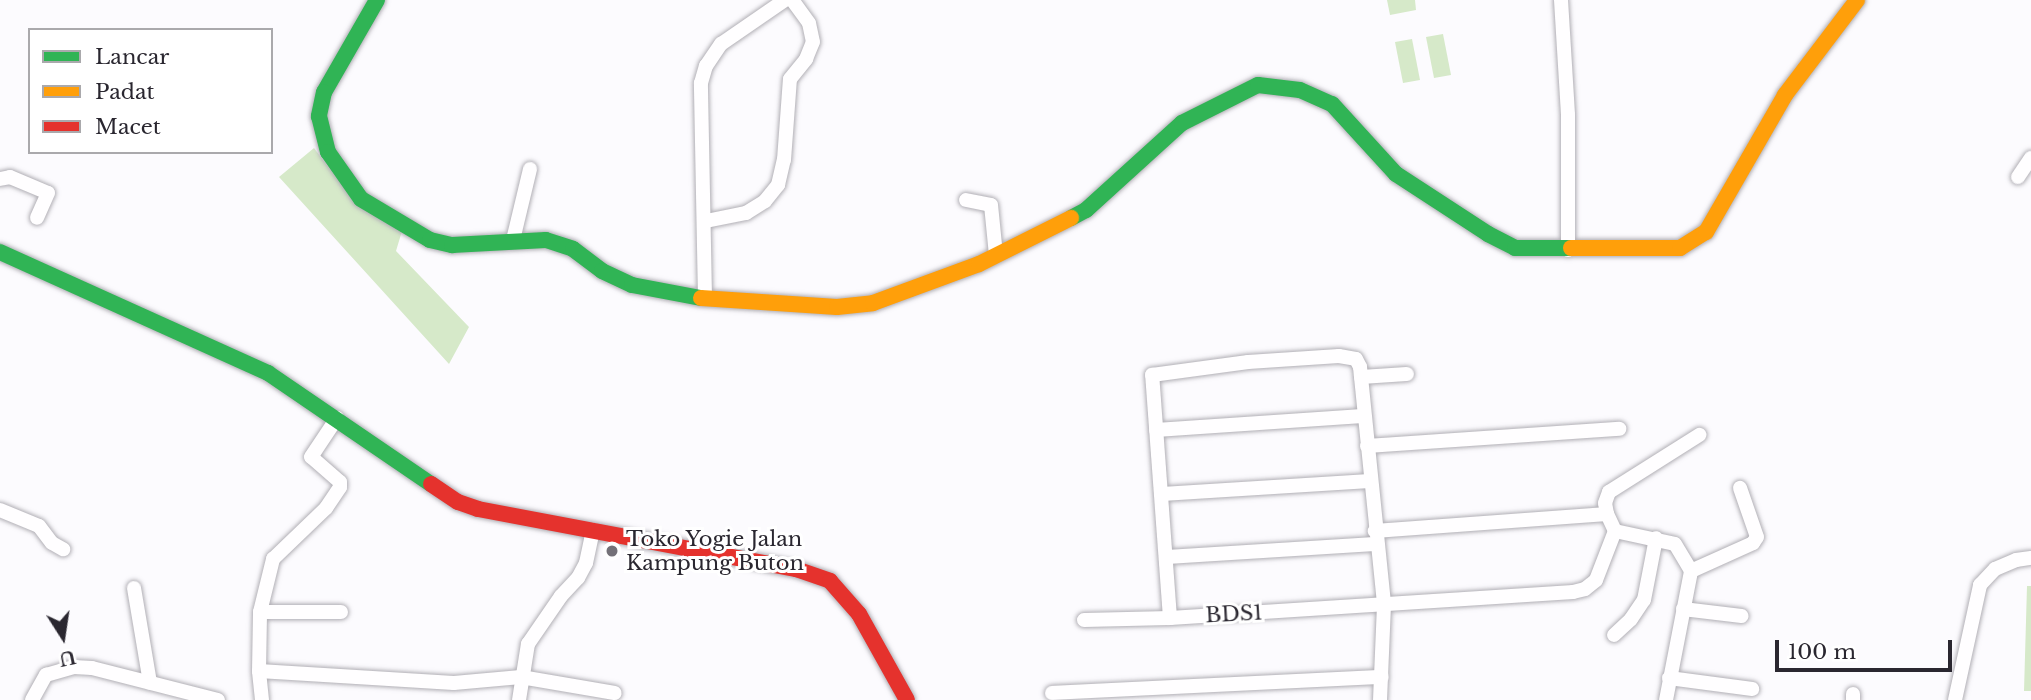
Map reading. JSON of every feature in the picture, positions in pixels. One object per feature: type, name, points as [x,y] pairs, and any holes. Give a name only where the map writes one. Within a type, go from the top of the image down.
[{"type":"street","points":[[377,0],[324,92],[319,116],[328,152],[361,199],[430,240],[452,245],[546,240],[573,250],[602,271],[632,285],[705,299],[837,307],[873,303],[996,255],[1086,211],[1182,124],[1258,85],[1300,90],[1332,104],[1396,174],[1488,234],[1516,248],[1680,248],[1696,241],[1706,232],[1785,95],[1857,0]]},
{"type":"street","points":[[705,299],[706,220],[701,83],[706,66],[721,44],[785,0]]},
{"type":"street","points":[[706,220],[746,213],[765,201],[778,185],[785,152],[790,79],[806,60],[813,42],[808,23],[792,0]]},
{"type":"street","points":[[1561,0],[1568,116],[1568,250]]},
{"type":"street","points":[[2018,177],[2031,158]]},
{"type":"street","points":[[513,240],[530,169]]},
{"type":"street","points":[[0,179],[10,177],[48,193],[37,218]]},
{"type":"street","points":[[966,200],[991,205],[996,255]]},
{"type":"street","points":[[0,252],[219,348],[268,373],[458,502],[478,509],[796,569],[836,584],[859,614],[907,700]]},
{"type":"street","points":[[1170,618],[1162,494],[1150,377],[1154,374],[1248,362],[1339,356],[1356,359],[1361,377],[1375,537],[1384,605],[1380,700]]},
{"type":"street","points":[[1361,377],[1407,374]]},
{"type":"street","points":[[1156,430],[1363,416]]},
{"type":"street","points":[[262,700],[259,671],[260,612],[274,559],[326,508],[340,486],[340,482],[311,457],[337,418]]},
{"type":"street","points":[[1367,446],[1619,429]]},
{"type":"street","points":[[1666,700],[1691,571],[1675,544],[1615,531],[1605,503],[1609,492],[1699,435]]},
{"type":"street","points":[[1162,494],[1370,481]]},
{"type":"street","points":[[1691,571],[1753,543],[1757,537],[1740,488]]},
{"type":"street","points":[[0,510],[40,526],[52,543],[63,549]]},
{"type":"street","points":[[1167,557],[1607,514]]},
{"type":"street","points":[[519,700],[528,644],[586,563],[593,530]]},
{"type":"street","name":"BDS1","points":[[1084,620],[1170,618],[1384,605],[1585,589],[1596,580],[1615,531]]},
{"type":"street","points":[[1614,635],[1631,619],[1644,600],[1656,538]]},
{"type":"street","points":[[1955,700],[1980,585],[1995,569],[2016,560],[2031,558]]},
{"type":"street","points":[[134,588],[150,683]]},
{"type":"street","points":[[1683,609],[1742,616]]},
{"type":"street","points":[[260,612],[341,612]]},
{"type":"street","points":[[32,700],[46,675],[61,669],[92,668],[188,695],[218,700]]},
{"type":"street","points":[[259,671],[454,683],[522,677],[615,693]]},
{"type":"street","points":[[1052,693],[1382,677]]},
{"type":"street","points":[[1670,678],[1752,689]]},
{"type":"green space","points":[[1387,0],[1415,0],[1416,10],[1390,15]]},
{"type":"green space","points":[[1443,34],[1451,75],[1434,78],[1426,37]]},
{"type":"green space","points":[[1412,39],[1420,80],[1403,83],[1395,42]]},
{"type":"green space","points":[[314,148],[355,203],[402,231],[396,251],[469,327],[449,364],[279,177]]},
{"type":"green space","points":[[2027,586],[2031,586],[2031,691],[2024,691]]},
{"type":"traffic: fast","points":[[377,0],[324,92],[319,116],[328,152],[361,199],[430,240],[452,245],[546,240],[573,249],[602,271],[632,285],[701,298]]},
{"type":"traffic: fast","points":[[1071,218],[1086,210],[1182,123],[1258,85],[1300,90],[1332,104],[1396,174],[1488,234],[1515,248],[1571,248]]},
{"type":"traffic: fast","points":[[0,252],[268,373],[431,484]]},
{"type":"traffic: slow","points":[[1571,248],[1680,248],[1706,232],[1785,95],[1857,0]]},
{"type":"traffic: slow","points":[[701,298],[837,307],[873,303],[979,264],[1071,218]]},
{"type":"traffic: jam","points":[[431,484],[458,502],[478,509],[796,569],[830,581],[859,614],[907,700]]},
{"type":"place","name":"Toko Yogie Jalan Kampung Buton","points":[[612,551]]}]
